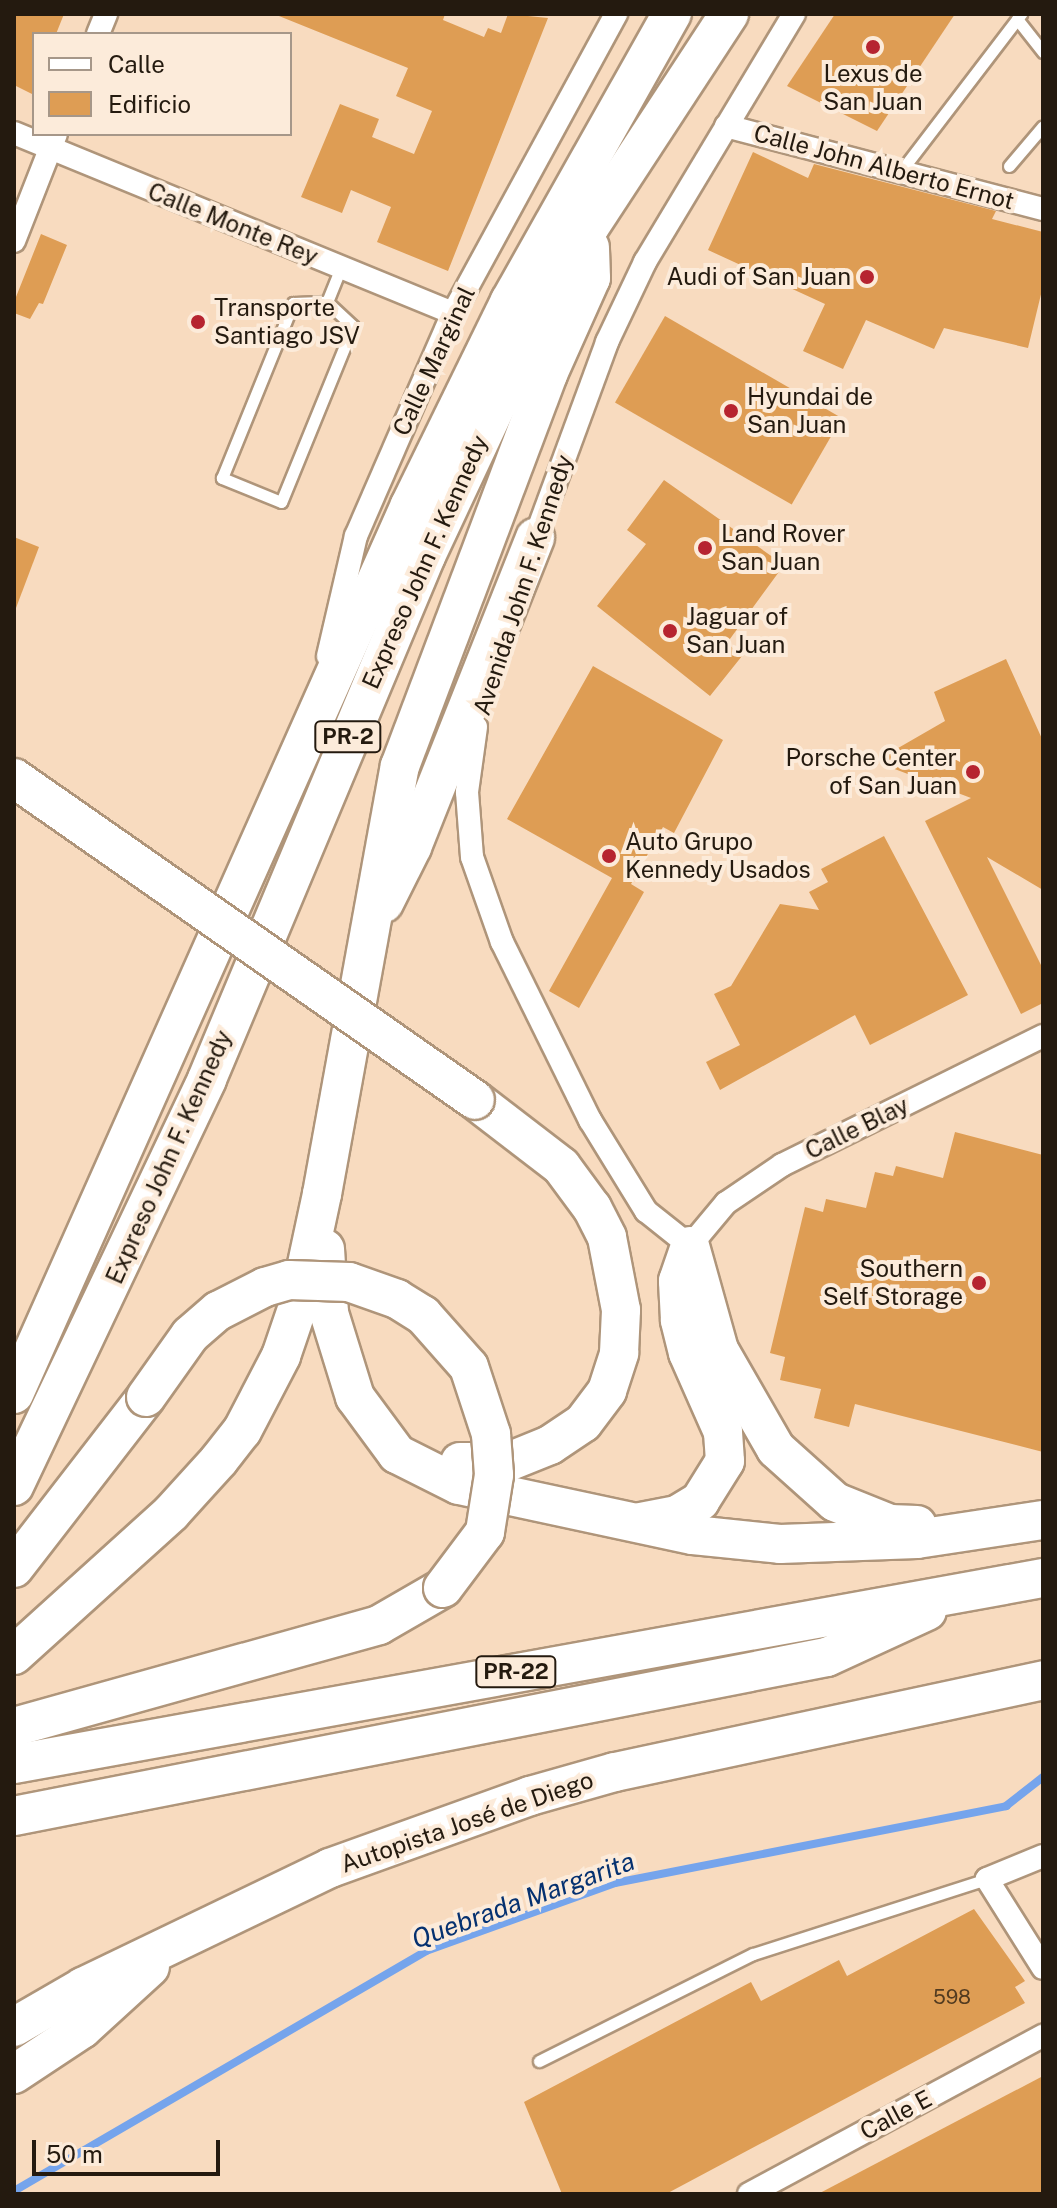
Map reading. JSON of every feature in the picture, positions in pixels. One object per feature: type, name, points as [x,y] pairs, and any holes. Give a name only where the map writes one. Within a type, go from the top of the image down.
[{"type":"highway","name":"Expreso John F. Kennedy","points":[[15,1392],[410,505],[510,301],[672,14]]},
{"type":"highway","name":"Expreso John F. Kennedy","points":[[14,1486],[207,1079],[463,473],[589,228],[729,14]]},
{"type":"highway","points":[[14,1655],[171,1513],[242,1431],[275,1369],[298,1306],[322,1194],[365,941],[400,766],[548,374],[591,278],[589,228]]},
{"type":"highway","points":[[365,941],[412,847],[535,538]]},
{"type":"highway","points":[[14,778],[475,1100],[561,1166],[607,1237],[621,1310],[619,1353],[607,1391],[583,1423],[550,1445],[508,1462],[468,1464],[434,1456],[394,1435],[355,1397]]},
{"type":"highway","points":[[322,1194],[329,1313],[355,1397],[378,1435],[427,1472],[520,1501],[634,1523],[780,1544],[917,1539],[1033,1522]]},
{"type":"highway","points":[[690,1246],[719,1350],[776,1449],[804,1479],[835,1502],[890,1524],[1033,1522]]},
{"type":"highway","points":[[634,1523],[677,1515],[700,1501],[725,1461],[723,1432],[688,1353],[680,1320],[678,1281],[690,1246]]},
{"type":"highway","points":[[14,1568],[190,1335],[218,1311],[265,1287],[289,1280],[349,1282],[410,1307],[469,1367],[491,1434],[494,1475],[485,1532],[443,1588],[379,1625],[14,1727]]},
{"type":"highway","name":"PR-22","points":[[14,1764],[1035,1579]]},
{"type":"highway","points":[[14,1816],[827,1657],[977,1589]]},
{"type":"highway","name":"Autopista José de Diego","points":[[14,2027],[180,1939],[330,1868],[530,1796],[615,1772],[1043,1680]]},
{"type":"highway","points":[[14,2074],[82,2029],[180,1939]]},
{"type":"street","name":"Avenida John F. Kennedy","points":[[690,1246],[646,1211],[590,1120],[502,942],[472,857],[468,758],[488,676],[607,342],[645,262],[794,14]]},
{"type":"street","name":"Calle Marginal","points":[[310,732],[356,536],[453,313],[608,18]]},
{"type":"street","name":"Calle John Alberto Ernot","points":[[726,126],[1043,209]]},
{"type":"street","name":"Calle Monte Rey","points":[[14,133],[53,142],[453,313]]},
{"type":"street","points":[[14,241],[53,142]]},
{"type":"street","name":"Calle Blay","points":[[690,1246],[726,1203],[782,1165],[1043,1036]]},
{"type":"street","points":[[1043,1856],[987,1879],[1043,1968]]},
{"type":"street","name":"Calle E","points":[[749,2194],[1043,2036]]},
{"type":"lane","points":[[901,171],[1019,16],[1038,35],[1043,52]]},
{"type":"lane","points":[[1009,166],[1043,126]]},
{"type":"lane","points":[[327,302],[341,267]]},
{"type":"lane","points":[[327,302],[353,326],[281,502],[222,478],[293,303],[327,302]]},
{"type":"lane","points":[[539,2061],[753,1954],[987,1879]]},
{"type":"building","points":[[14,14],[64,14],[57,32],[32,32],[32,94],[14,85]]},
{"type":"building","points":[[274,14],[445,14],[443,20],[484,37],[488,28],[501,33],[508,14],[548,18],[448,271],[377,242],[391,207],[351,190],[342,213],[301,197],[340,104],[379,119],[372,137],[414,154],[432,111],[396,96],[408,68]]},
{"type":"building","name":"Lexus de San Juan","points":[[835,14],[955,14],[877,131],[787,86]]},
{"type":"building","name":"Audi of San Juan","points":[[753,152],[808,178],[814,164],[996,211],[992,219],[1043,232],[1043,286],[1028,348],[944,328],[934,349],[866,320],[843,369],[803,351],[825,304],[708,250]]},
{"type":"building","points":[[41,234],[67,245],[43,304],[39,303],[30,319],[14,313],[14,302]]},
{"type":"building","name":"Hyundai de San Juan","points":[[665,316],[842,418],[792,505],[615,403]]},
{"type":"building","points":[[664,480],[784,565],[727,643],[742,656],[710,696],[597,606],[646,544],[627,530]]},
{"type":"building","points":[[14,537],[39,547],[16,608],[14,608]]},
{"type":"building","name":"Porsche Center of San Juan","points":[[1006,659],[1043,741],[1043,890],[987,857],[1043,969],[1043,1003],[1021,1014],[925,821],[971,798],[892,768],[886,755],[945,721],[934,692]]},
{"type":"building","name":"Auto Grupo Kennedy Usados","points":[[593,666],[723,740],[674,833],[663,827],[631,884],[644,892],[579,1008],[549,991],[612,878],[507,819]]},
{"type":"building","points":[[884,836],[968,995],[870,1045],[855,1015],[720,1090],[706,1062],[740,1045],[714,994],[731,986],[780,904],[819,910],[809,892],[828,882],[821,869]]},
{"type":"building","points":[[955,1132],[1043,1155],[1043,1452],[855,1404],[849,1427],[814,1418],[821,1389],[780,1380],[785,1357],[770,1353],[805,1207],[823,1212],[826,1199],[866,1208],[875,1172],[893,1176],[896,1166],[943,1178]]},
{"type":"building","points":[[974,1909],[1025,1981],[1015,1987],[1025,2003],[666,2194],[562,2194],[524,2102],[751,1982],[761,2001],[839,1960],[847,1976]]},
{"type":"building","points":[[1043,2076],[1043,2194],[818,2194]]},
{"type":"waterway","name":"Quebrada Margarita","points":[[14,2191],[426,1951],[615,1883],[1006,1806],[1043,1777]]},
{"type":"place","name":"Lexus de San Juan","points":[[873,47]]},
{"type":"place","name":"Audi of San Juan","points":[[867,277]]},
{"type":"place","name":"Transporte Santiago JSV","points":[[198,322]]},
{"type":"place","name":"Hyundai de San Juan","points":[[731,411]]},
{"type":"place","name":"Land Rover San Juan","points":[[705,548]]},
{"type":"place","name":"Jaguar of San Juan","points":[[670,631]]},
{"type":"place","name":"Porsche Center of San Juan","points":[[973,772]]},
{"type":"place","name":"Auto Grupo Kennedy Usados","points":[[609,856]]},
{"type":"place","name":"Southern Self Storage","points":[[979,1283]]}]
